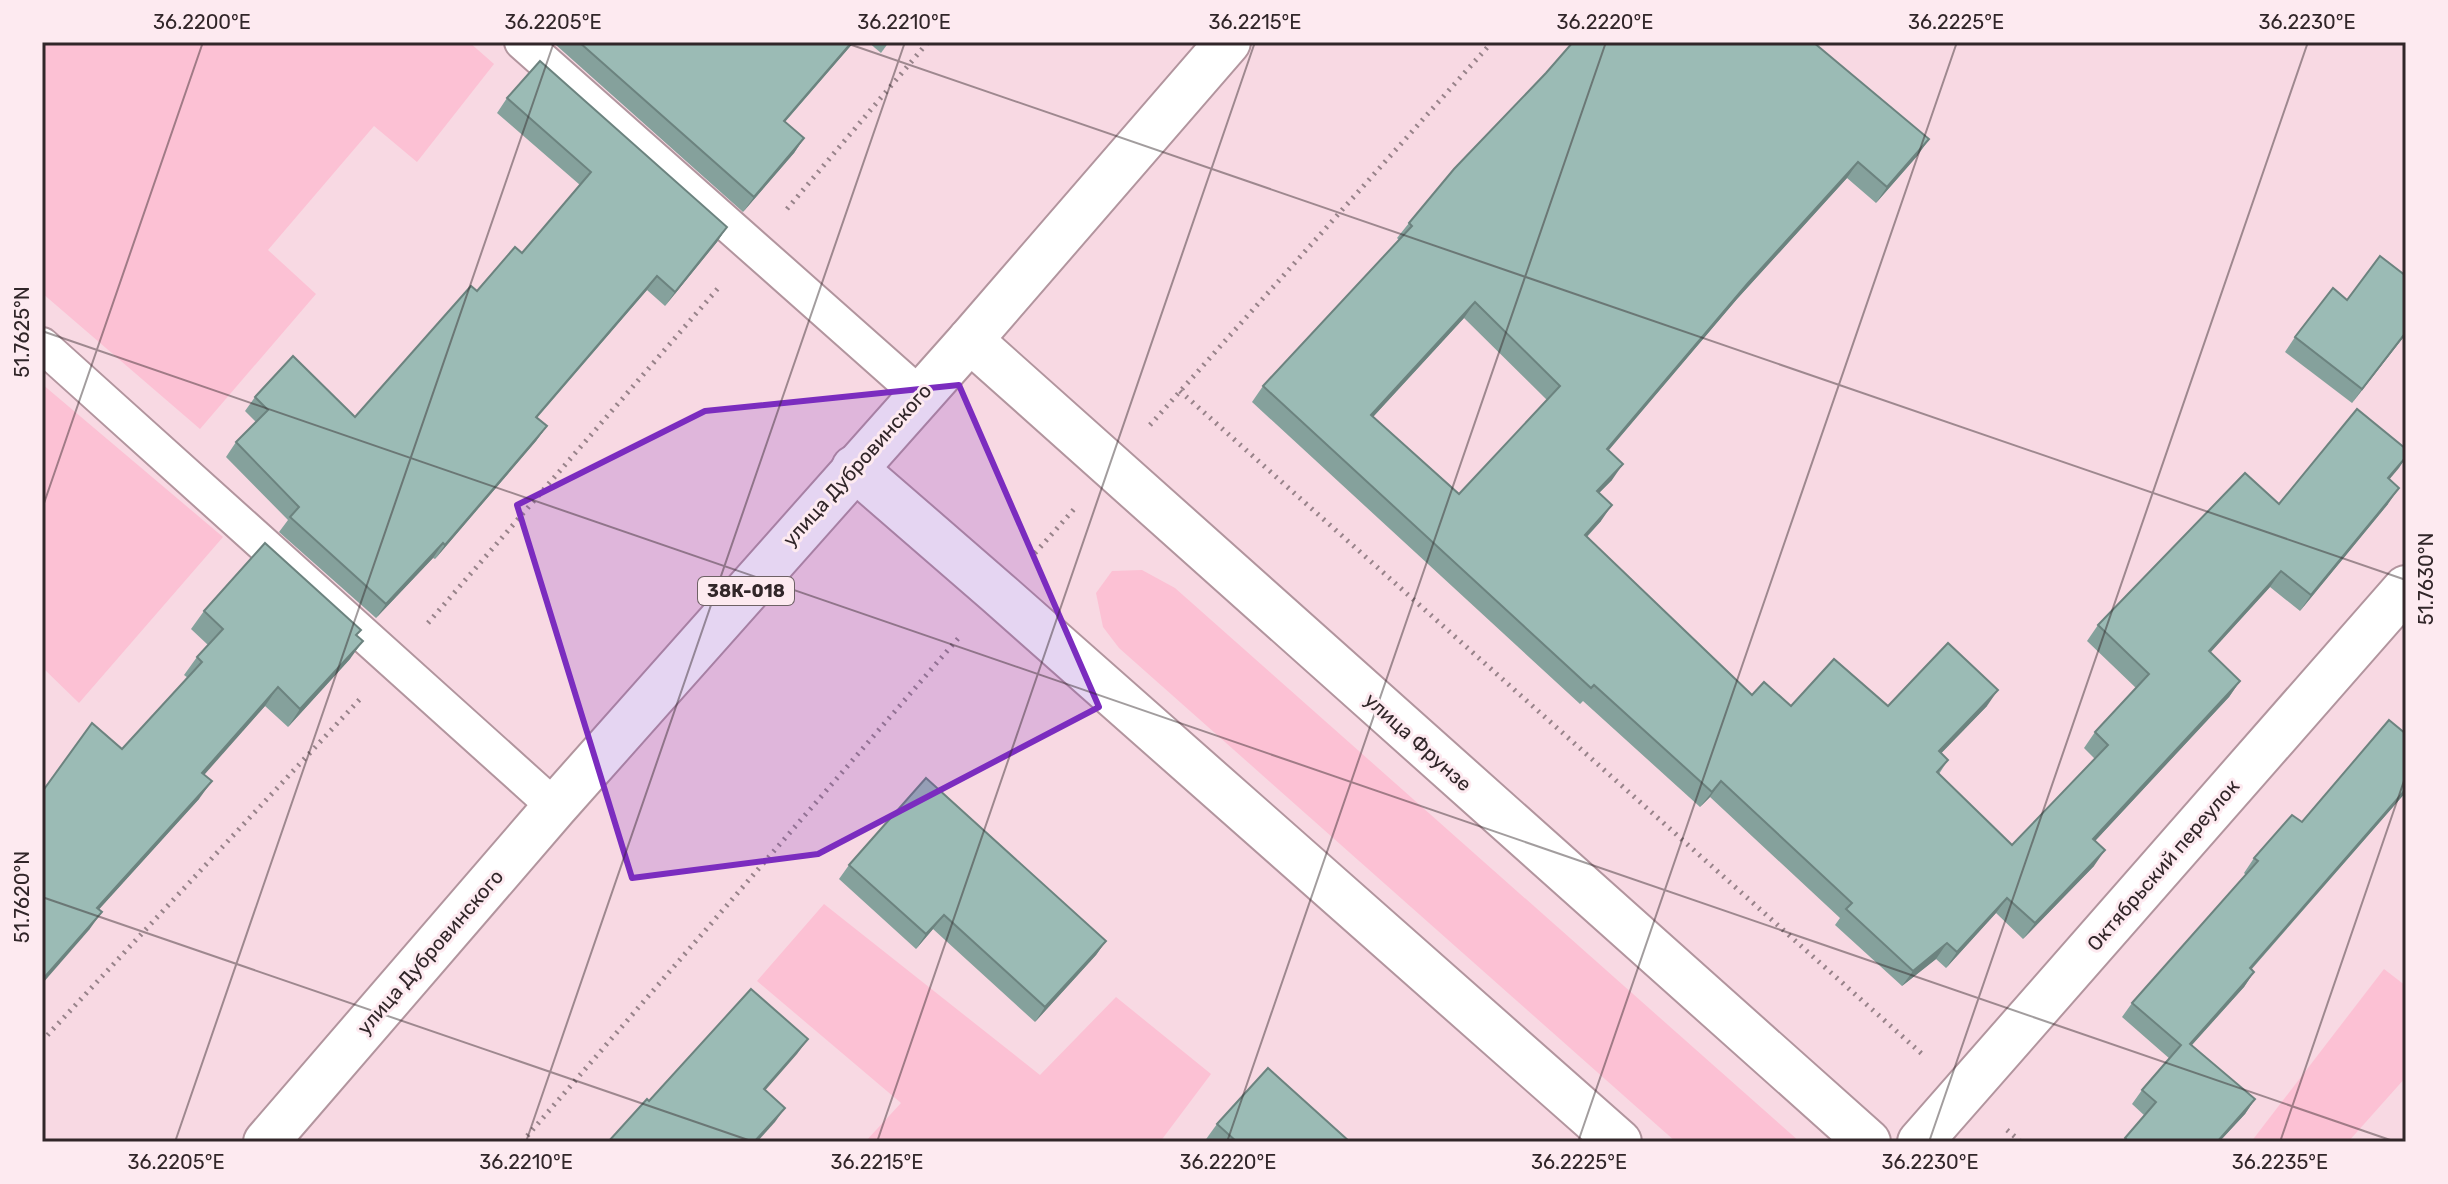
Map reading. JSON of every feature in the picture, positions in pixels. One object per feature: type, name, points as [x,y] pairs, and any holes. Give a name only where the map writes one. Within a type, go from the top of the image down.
[{"type":"main road","name":"улица Дубровинского","points":[[266,1142],[555,807],[970,340],[1228,42]]},
{"type":"main road","name":"улица Фрунзе","points":[[970,340],[1868,1142]]},
{"type":"main road","points":[[854,468],[1619,1142]]},
{"type":"main road","name":"Октябрьский переулок","points":[[1920,1142],[2406,588]]},
{"type":"lane","points":[[522,42],[920,395]]},
{"type":"lane","points":[[42,345],[555,807]]},
{"type":"path","points":[[42,1041],[394,662],[928,42]]},
{"type":"path","points":[[1180,391],[2021,1142]]},
{"type":"highlighted area","points":[[959,385],[1099,707],[818,854],[632,878],[517,505],[705,411]]},
{"type":"shaded area","points":[[42,42],[469,42],[494,64],[417,162],[374,126],[268,250],[316,294],[200,429],[42,293]]},
{"type":"shaded area","points":[[42,384],[223,537],[79,703],[42,667]]},
{"type":"shaded area","points":[[1142,570],[1175,588],[1800,1142],[1676,1142],[1119,648],[1103,627],[1096,593],[1112,571]]},
{"type":"shaded area","points":[[824,904],[1040,1075],[1116,997],[1211,1074],[1160,1142],[865,1142],[901,1103],[757,981]]},
{"type":"shaded area","points":[[2384,969],[2406,986],[2406,1077],[2348,1142],[2251,1142]]},
{"type":"building","points":[[579,42],[852,42],[784,121],[804,138],[754,197]]},
{"type":"building","points":[[1573,42],[1813,42],[1929,139],[1887,187],[1858,162],[1748,283],[1607,449],[1623,464],[1597,491],[1612,505],[1585,535],[1752,695],[1764,682],[1791,706],[1834,659],[1888,706],[1948,643],[1998,690],[1939,751],[1948,760],[1937,772],[2012,845],[2108,745],[2095,732],[2149,674],[2098,625],[2245,473],[2279,504],[2357,409],[2406,449],[2406,457],[2388,478],[2399,488],[2311,595],[2281,571],[2209,651],[2240,681],[2093,839],[2105,850],[2035,923],[2007,898],[1957,952],[1947,943],[1913,971],[1846,909],[1852,903],[1721,781],[1712,792],[1594,685],[1591,688],[1263,386],[1412,226],[1409,223],[1454,169]],"holes":[[[1475,302],[1560,386],[1459,494],[1371,415]]]},
{"type":"building","points":[[540,61],[727,227],[675,292],[657,276],[536,417],[547,426],[445,545],[443,543],[386,604],[290,517],[299,507],[236,442],[268,410],[255,397],[293,356],[355,417],[471,286],[477,291],[515,247],[522,253],[591,172],[507,98]]},
{"type":"building","points":[[2380,256],[2406,276],[2406,332],[2362,389],[2295,337],[2333,288],[2347,300]]},
{"type":"building","points":[[265,543],[361,630],[356,635],[363,641],[300,709],[278,687],[202,773],[212,781],[97,908],[102,912],[42,980],[42,792],[92,723],[122,749],[202,662],[197,657],[223,629],[204,611]]},
{"type":"building","points":[[2389,720],[2406,734],[2406,789],[2250,968],[2254,972],[2190,1044],[2255,1099],[2217,1142],[2129,1142],[2125,1138],[2156,1102],[2142,1090],[2181,1045],[2132,1003],[2258,861],[2254,858],[2292,815],[2302,822]]},
{"type":"building","points":[[926,778],[1106,941],[1045,1007],[944,915],[926,934],[849,865]]},
{"type":"building","points":[[751,989],[808,1039],[764,1089],[785,1108],[754,1142],[608,1142],[647,1099],[649,1101]]},
{"type":"building","points":[[1268,1068],[1350,1142],[1237,1142],[1217,1124]]}]
